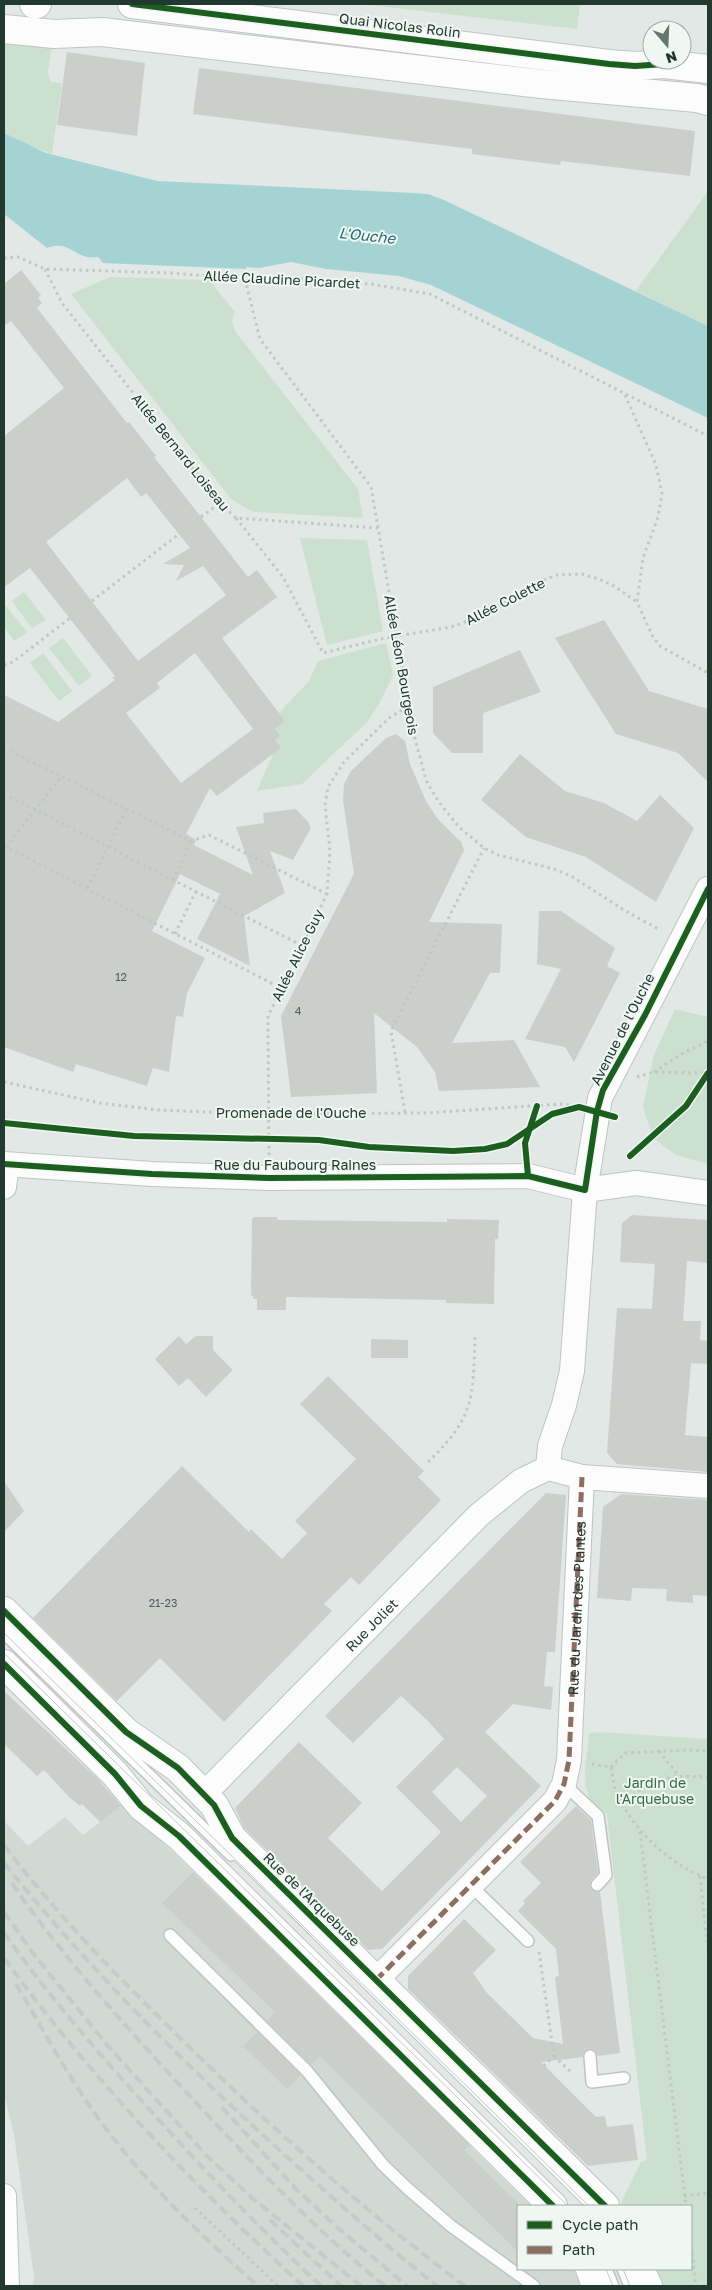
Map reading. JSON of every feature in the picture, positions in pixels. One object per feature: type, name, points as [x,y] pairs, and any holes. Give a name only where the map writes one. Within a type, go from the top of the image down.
[{"type":"main road","name":"Quai Nicolas Rolin","points":[[4,28],[54,34],[102,32],[541,84],[702,99],[703,68],[664,64],[635,66],[609,64],[132,4]]},
{"type":"main road","points":[[193,43],[197,12]]},
{"type":"main road","points":[[312,57],[317,27]]},
{"type":"main road","name":"Rue de l'Arquebuse","points":[[4,1611],[18,1627],[126,1732],[151,1747],[178,1768],[214,1805],[232,1838],[604,2205]]},
{"type":"main road","points":[[4,1664],[115,1774],[141,1806],[179,1836],[557,2203]]},
{"type":"main road","points":[[590,2270],[596,2286]]},
{"type":"main road","points":[[640,2270],[648,2286]]},
{"type":"street","name":"Avenue de l'Ouche","points":[[585,1190],[597,1111],[603,1090],[644,1015],[708,889]]},
{"type":"street","name":"Rue du Faubourg Raines","points":[[5,1172],[269,1178],[528,1176],[585,1190],[636,1183],[708,1193]]},
{"type":"street","points":[[585,1190],[572,1371],[564,1404],[550,1446],[548,1468],[582,1477],[708,1486]]},
{"type":"street","name":"Rue Joliet","points":[[204,1794],[479,1515],[522,1481],[548,1468]]},
{"type":"street","name":"Rue du Jardin des Plantes","points":[[376,1980],[555,1801],[564,1784],[569,1760],[582,1477]]},
{"type":"street","points":[[4,2196],[7,2286]]},
{"type":"lane","points":[[4,1633],[238,1862]]},
{"type":"lane","points":[[4,1653],[143,1790]]},
{"type":"lane","points":[[564,1784],[598,1816],[606,1875],[597,1885]]},
{"type":"lane","points":[[157,1804],[557,2203]]},
{"type":"lane","points":[[470,1885],[528,1941]]},
{"type":"lane","points":[[170,1935],[307,2071],[383,2165],[451,2226],[534,2286]]},
{"type":"lane","points":[[407,2027],[589,2205]]},
{"type":"lane","points":[[590,2056],[592,2082],[624,2078]]},
{"type":"lane","points":[[606,2270],[613,2286]]},
{"type":"lane","points":[[624,2270],[630,2286]]},
{"type":"path","points":[[625,395],[656,465],[662,494],[658,517],[643,558],[637,602],[653,636],[660,646],[708,673]]},
{"type":"path","points":[[201,517],[220,503]]},
{"type":"path","points":[[92,601],[179,534]]},
{"type":"path","points":[[4,665],[14,662],[70,618]]},
{"type":"path","points":[[4,748],[191,841],[209,835],[327,894]]},
{"type":"path","points":[[61,777],[5,846],[281,988]]},
{"type":"path","points":[[4,794],[302,945]]},
{"type":"path","points":[[87,888],[127,809]]},
{"type":"path","points":[[173,880],[191,841]]},
{"type":"path","points":[[405,1112],[391,1030],[484,848]]},
{"type":"path","points":[[175,934],[196,891]]},
{"type":"path","points":[[630,1080],[653,1072],[708,1041]]},
{"type":"path","points":[[653,1072],[708,1073]]},
{"type":"path","points":[[524,1151],[527,1133],[537,1106]]},
{"type":"path","points":[[561,1112],[580,1107]]},
{"type":"path","points":[[520,1137],[539,1124]]},
{"type":"path","points":[[261,1140],[280,1140]]},
{"type":"path","points":[[428,1462],[457,1431],[471,1402],[474,1336]]},
{"type":"path","points":[[659,1751],[679,1775]]},
{"type":"path","points":[[611,1767],[625,1752],[708,1752]]},
{"type":"path","points":[[569,1760],[611,1767]]},
{"type":"path","points":[[611,1767],[616,1792],[640,1832],[654,1846],[700,1876],[708,1879]]},
{"type":"path","points":[[623,1804],[650,1782],[679,1775],[708,1777]]},
{"type":"path","points":[[640,1832],[686,2205]]},
{"type":"path","points":[[700,1876],[708,1951]]},
{"type":"path","points":[[528,1941],[540,1954],[554,2056],[571,2072]]},
{"type":"path","points":[[544,2066],[554,2056]]},
{"type":"path","points":[[684,2196],[708,2194]]},
{"type":"path","points":[[195,2208],[278,2286]]},
{"type":"path","points":[[692,2255],[696,2286]]},
{"type":"shaded area","points":[[124,1804],[530,2205],[517,2205],[517,2270],[574,2270],[581,2286],[33,2286],[34,2277],[14,2135],[4,2093],[4,1821],[28,1846],[65,1817],[83,1835]]},
{"type":"green space","points":[[361,4],[580,4],[577,29]]},
{"type":"green space","points":[[4,39],[52,45],[48,72],[51,82],[62,83],[52,154],[19,142],[4,133]]},
{"type":"green space","points":[[708,191],[708,326],[636,291]]},
{"type":"green space","points":[[110,277],[209,280],[235,312],[232,321],[235,331],[358,489],[363,518],[255,512],[231,499],[71,294]]},
{"type":"green space","points":[[300,538],[367,540],[383,631],[327,645]]},
{"type":"green space","points":[[24,592],[46,620],[32,628],[12,601]]},
{"type":"green space","points":[[6,606],[27,632],[14,641],[4,627],[4,608]]},
{"type":"green space","points":[[63,638],[92,676],[79,686],[49,648]]},
{"type":"green space","points":[[386,643],[393,675],[379,704],[367,722],[302,784],[257,791],[273,754],[275,729],[285,721],[279,713],[309,681],[318,661]]},
{"type":"green space","points":[[43,653],[72,691],[59,701],[30,663]]},
{"type":"green space","points":[[675,1009],[708,1017],[708,1164],[676,1155],[653,1138],[643,1107],[654,1055]]},
{"type":"green space","name":"Jardin de l'Arquebuse","points":[[599,1732],[708,1739],[708,2286],[663,2286],[655,2270],[692,2270],[692,2205],[622,2205],[621,2203],[641,2162],[647,2160],[607,1814],[597,1808],[590,1800],[585,1779],[589,1733]]},
{"type":"water","name":"L'Ouche","points":[[4,133],[46,153],[157,181],[414,193],[428,194],[444,200],[708,326],[708,418],[431,285],[399,276],[326,269],[291,262],[259,268],[246,267],[246,269],[103,263],[98,257],[83,256],[62,246],[47,248],[4,214]]},
{"type":"building","points":[[67,52],[145,63],[137,136],[57,125]]},
{"type":"building","points":[[199,68],[695,131],[690,176],[561,161],[560,165],[472,154],[472,149],[193,114]]},
{"type":"building","points":[[21,270],[41,295],[38,298],[42,303],[37,308],[127,423],[129,422],[156,456],[154,457],[248,577],[257,570],[277,597],[222,638],[285,721],[275,729],[280,736],[275,740],[281,748],[217,796],[210,788],[186,834],[196,840],[194,845],[253,875],[236,827],[264,823],[263,813],[296,809],[311,828],[293,860],[270,851],[285,893],[244,916],[250,966],[197,939],[220,894],[180,874],[152,931],[205,958],[187,993],[183,1017],[176,1016],[169,1072],[153,1068],[147,1086],[76,1064],[73,1072],[4,1047],[4,695],[58,722],[115,680],[112,678],[115,676],[30,568],[4,587],[4,436],[64,388],[11,321],[4,326],[4,284]],"holes":[[[127,478],[141,497],[146,493],[190,548],[163,564],[184,565],[176,581],[203,566],[226,595],[138,661],[46,542]],[[195,653],[253,729],[181,783],[126,713],[160,688],[157,683]]]},
{"type":"building","points":[[604,620],[649,691],[708,709],[708,782],[678,753],[616,734],[555,638]]},
{"type":"building","points":[[520,650],[541,692],[483,713],[483,753],[452,753],[433,733],[433,687]]},
{"type":"building","points":[[396,734],[405,741],[410,764],[426,801],[437,818],[461,842],[464,850],[429,922],[502,924],[500,973],[490,973],[452,1043],[514,1040],[540,1087],[439,1091],[435,1072],[417,1047],[374,1013],[377,1093],[291,1097],[281,1016],[354,874],[343,800],[344,784],[351,771],[386,738]]},
{"type":"building","points":[[520,754],[565,791],[604,803],[637,821],[660,795],[694,828],[656,902],[586,857],[526,837],[481,800]]},
{"type":"building","points":[[539,911],[561,911],[615,948],[607,966],[620,973],[574,1062],[565,1047],[525,1039],[561,969],[537,964]]},
{"type":"building","points":[[632,1215],[708,1220],[708,1263],[687,1261],[683,1321],[701,1321],[700,1340],[708,1341],[708,1364],[691,1363],[685,1435],[708,1437],[708,1472],[617,1464],[607,1453],[617,1308],[652,1309],[655,1264],[620,1262],[622,1223]]},
{"type":"building","points":[[254,1217],[277,1217],[277,1220],[447,1222],[447,1219],[499,1220],[498,1239],[495,1239],[494,1304],[446,1303],[446,1300],[286,1297],[286,1310],[257,1310],[257,1299],[253,1299],[253,1295],[251,1296],[252,1219]]},
{"type":"building","points":[[179,1336],[186,1344],[196,1336],[213,1336],[213,1350],[233,1370],[206,1397],[188,1378],[179,1386],[155,1359]]},
{"type":"building","points":[[371,1339],[408,1340],[408,1358],[371,1358]]},
{"type":"building","points":[[328,1376],[424,1471],[418,1477],[441,1500],[359,1585],[351,1577],[324,1604],[332,1611],[224,1722],[160,1658],[117,1701],[33,1618],[182,1466],[249,1532],[251,1529],[282,1559],[307,1533],[295,1521],[356,1459],[300,1404]]},
{"type":"building","points":[[4,1481],[24,1511],[4,1532]]},
{"type":"building","points":[[546,1493],[566,1495],[555,1652],[547,1652],[544,1686],[553,1687],[551,1710],[513,1704],[485,1732],[541,1786],[382,1949],[368,1950],[244,1828],[235,1808],[299,1742],[362,1803],[328,1838],[382,1891],[441,1832],[396,1787],[444,1739],[401,1696],[353,1743],[325,1716]],"holes":[[[457,1767],[487,1796],[461,1822],[432,1792]]]},
{"type":"building","points":[[621,1494],[708,1500],[708,1596],[693,1595],[693,1603],[666,1601],[667,1589],[632,1588],[631,1601],[597,1598],[603,1507]]},
{"type":"building","points":[[4,1691],[98,1779],[121,1806],[100,1822],[82,1804],[80,1806],[70,1798],[44,1770],[37,1776],[4,1744]]},
{"type":"building","points":[[576,1806],[591,1820],[598,1873],[591,1880],[590,1887],[595,1892],[600,1892],[620,2053],[598,2056],[594,2050],[589,2049],[584,2052],[583,2057],[541,2062],[596,2117],[605,2116],[607,2127],[633,2124],[638,2160],[588,2166],[408,1989],[408,1976],[464,1919],[496,1950],[473,1973],[487,1993],[533,2038],[563,2044],[555,1977],[559,1976],[556,1949],[518,1911],[525,1903],[523,1901],[541,1883],[520,1862]]},
{"type":"building","points":[[193,1872],[470,2145],[464,2150],[518,2203],[517,2251],[320,2056],[311,2065],[267,2021],[275,2012],[162,1903]]},
{"type":"building","points":[[257,2032],[301,2075],[287,2089],[243,2046]]},
{"type":"tram line","points":[[4,1633],[588,2205]]},
{"type":"tram line","points":[[4,1653],[567,2205]]},
{"type":"tram line","points":[[606,2270],[613,2286]]},
{"type":"tram line","points":[[623,2270],[630,2286]]},
{"type":"railway","points":[[4,1845],[44,1895],[87,1943],[211,2068],[353,2197],[465,2286]]},
{"type":"railway","points":[[4,1863],[38,1905],[110,1985],[186,2062],[321,2188],[437,2286]]},
{"type":"railway","points":[[12,1883],[69,1960],[174,2079],[302,2212],[385,2286]]},
{"type":"railway","points":[[4,1912],[35,1956],[108,2046],[207,2156],[251,2197],[361,2286]]},
{"type":"railway","points":[[4,1933],[53,1998],[123,2080],[229,2195],[321,2286]]},
{"type":"railway","points":[[4,1958],[72,2046],[145,2130],[183,2170],[303,2286]]},
{"type":"railway","points":[[16,1984],[79,2090],[127,2155],[168,2201],[258,2286]]},
{"type":"railway","points":[[222,2107],[295,2188],[338,2228],[407,2286]]},
{"type":"railway","points":[[270,2220],[341,2286]]},
{"type":"marked path","points":[[376,1980],[555,1801],[564,1784],[569,1760],[582,1477]]},
{"type":"cycle path","points":[[132,4],[609,64],[642,66]]},
{"type":"cycle path","points":[[4,1164],[152,1174],[269,1178],[528,1176],[585,1190],[597,1111],[603,1090],[645,1015],[708,889]]},
{"type":"cycle path","points":[[630,1156],[686,1106],[708,1073]]},
{"type":"cycle path","points":[[528,1176],[525,1143],[537,1106]]},
{"type":"cycle path","points":[[4,1123],[134,1136],[319,1140],[369,1147],[453,1151],[485,1149],[507,1144],[552,1114],[579,1107],[615,1117]]},
{"type":"cycle path","points":[[4,1611],[126,1732],[178,1768],[214,1805],[232,1838],[604,2205]]},
{"type":"cycle path","points":[[4,1664],[115,1774],[141,1806],[179,1836],[552,2205]]}]
